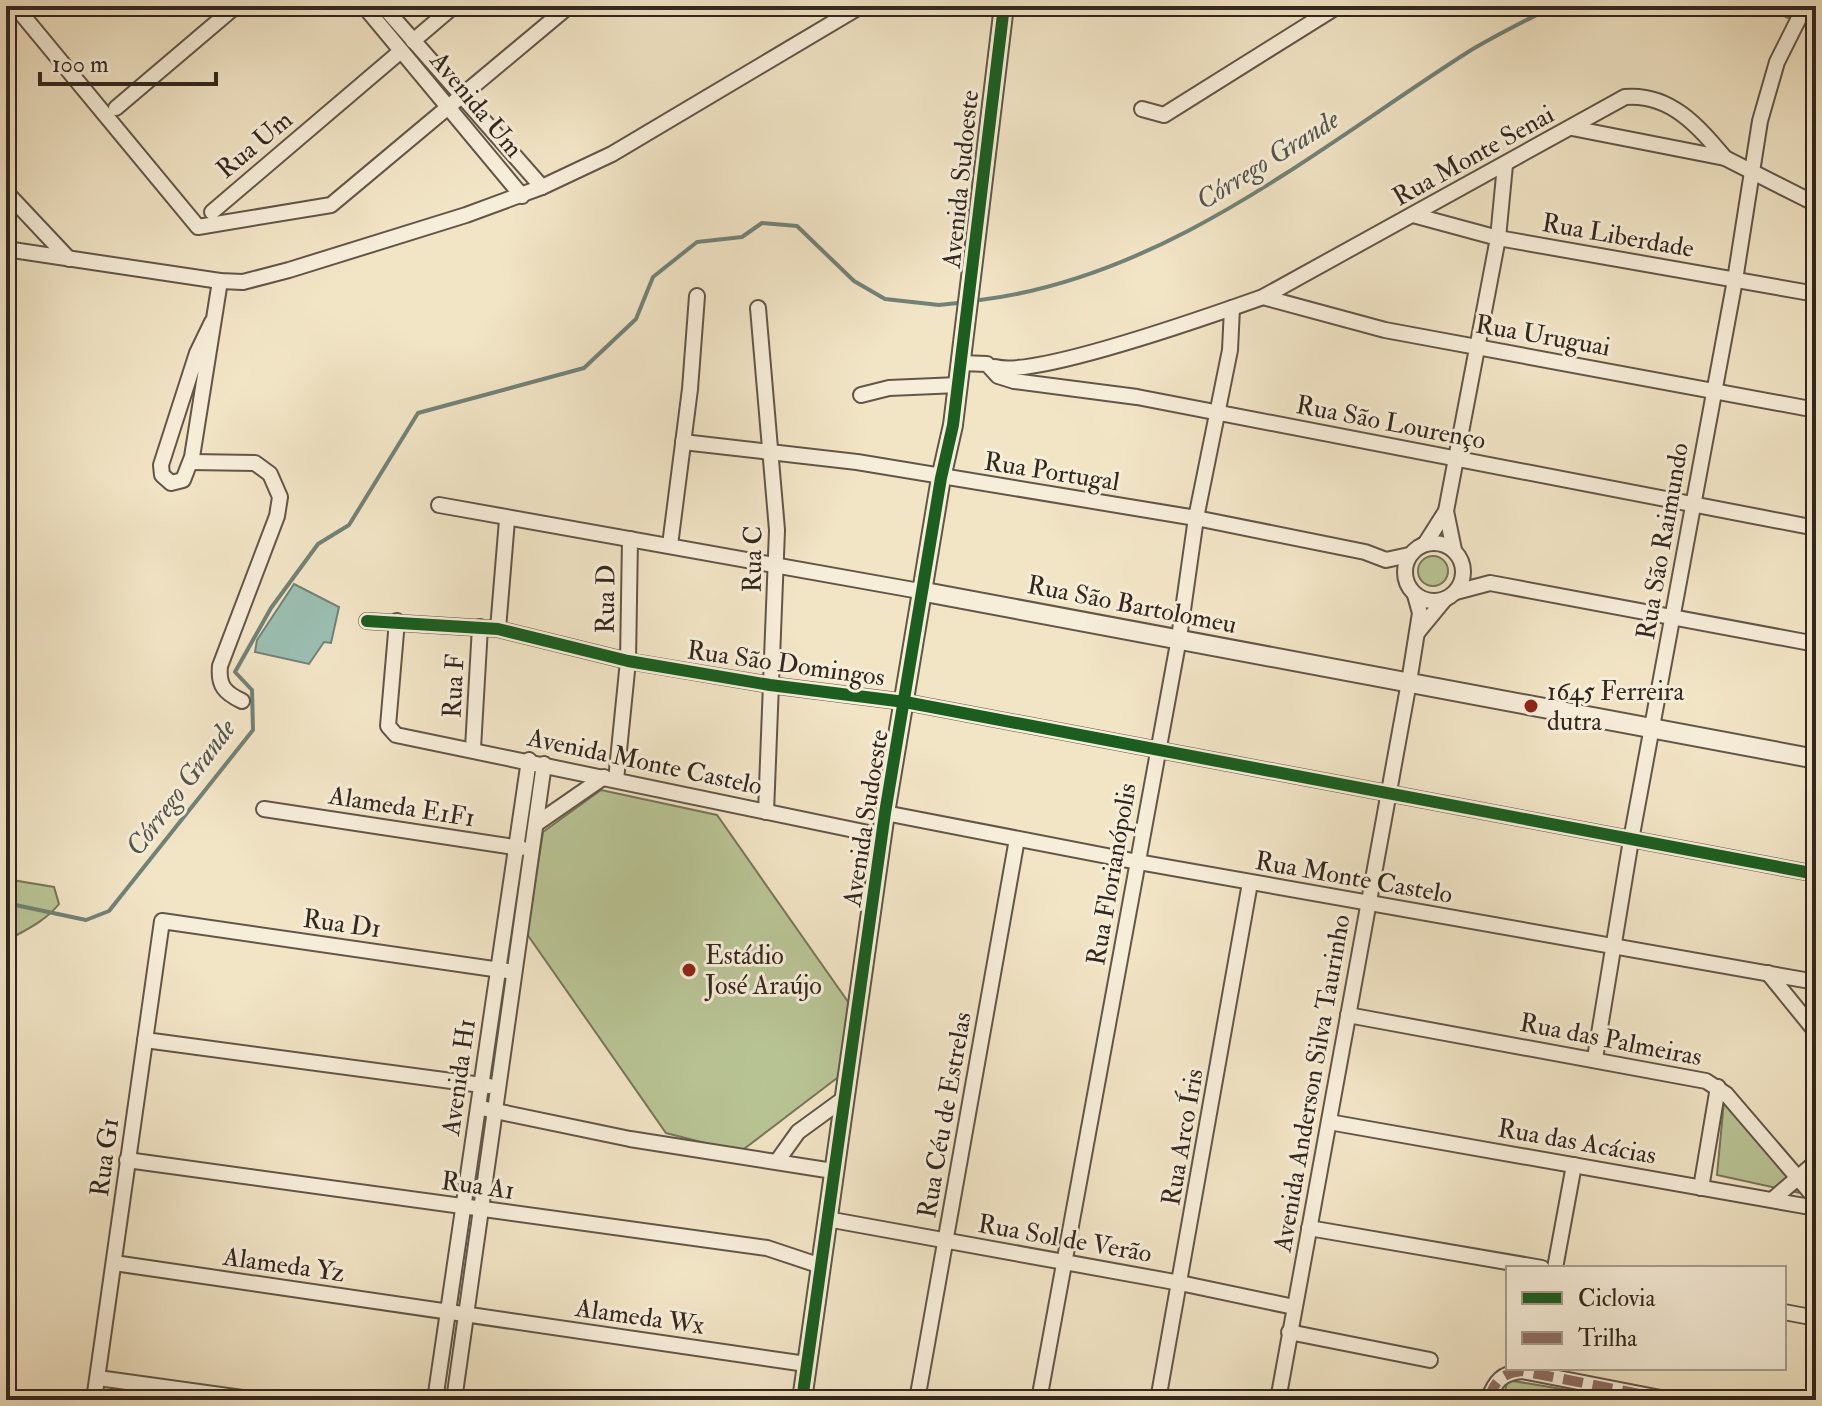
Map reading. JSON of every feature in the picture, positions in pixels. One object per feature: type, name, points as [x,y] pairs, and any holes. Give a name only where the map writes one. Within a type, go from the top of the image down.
[{"type":"street","points":[[15,6],[198,227],[331,205],[569,6]]},
{"type":"street","points":[[116,108],[236,6]]},
{"type":"street","name":"Avenida Um","points":[[364,6],[463,97],[542,187]]},
{"type":"street","name":"Avenida Um","points":[[383,6],[407,46],[451,107],[522,196]]},
{"type":"street","name":"Rua Um","points":[[212,212],[454,6]]},
{"type":"street","points":[[6,249],[220,281],[243,282],[304,265],[542,187],[612,154],[861,6]]},
{"type":"street","name":"Avenida Sudoeste","points":[[802,1400],[885,813],[958,385],[1004,6]]},
{"type":"street","points":[[1142,109],[1164,115],[1338,6]]},
{"type":"street","name":"Rua São Raimundo","points":[[1595,1058],[1612,946],[1767,91],[1805,6]]},
{"type":"street","name":"Rua Monte Senai","points":[[1232,308],[1263,297],[1625,97],[1653,97],[1679,111],[1725,158]]},
{"type":"street","points":[[1572,128],[1725,158],[1816,204]]},
{"type":"street","points":[[1406,581],[1405,568],[1409,555],[1425,544],[1446,511],[1498,238],[1505,165]]},
{"type":"street","points":[[6,192],[69,259]]},
{"type":"street","name":"Rua Liberdade","points":[[1413,215],[1498,238],[1816,294]]},
{"type":"street","points":[[212,322],[197,353],[160,470],[165,480],[180,482],[191,462],[220,281]]},
{"type":"street","points":[[670,545],[697,296]]},
{"type":"street","name":"Rua Uruguai","points":[[1263,297],[1385,330],[1816,410]]},
{"type":"street","name":"Rua C","points":[[758,308],[768,450],[776,508],[777,565],[766,812]]},
{"type":"street","points":[[987,364],[1009,371],[1065,358],[1232,308]]},
{"type":"street","name":"Rua Florianópolis","points":[[1039,1400],[1179,638],[1196,518],[1230,350],[1232,308]]},
{"type":"street","name":"Rua São Lourenço","points":[[961,363],[987,364],[998,376],[1014,381],[1137,397],[1816,528]]},
{"type":"street","points":[[861,395],[889,388],[958,385]]},
{"type":"street","name":"Rua Portugal","points":[[683,442],[768,450],[1196,518],[1365,552],[1386,560],[1409,555]]},
{"type":"street","points":[[191,462],[203,465],[234,460],[255,463],[270,474],[280,497],[277,516],[220,666],[219,680],[226,693],[242,701]]},
{"type":"street","name":"Rua São Bartolomeu","points":[[439,505],[507,520],[670,545],[1179,638],[1816,759]]},
{"type":"street","points":[[1417,633],[1463,578],[1446,511]]},
{"type":"street","points":[[498,629],[507,520]]},
{"type":"street","name":"Rua D","points":[[610,778],[628,661],[630,539]]},
{"type":"street","points":[[1425,544],[1440,543],[1490,583],[1816,644]]},
{"type":"street","points":[[1365,552],[1406,581],[1415,595],[1427,601],[1490,583]]},
{"type":"street","name":"Avenida Anderson Silva Taurinho","points":[[1278,1400],[1409,682],[1420,613],[1415,595]]},
{"type":"street","name":"Rua São Domingos","points":[[367,621],[498,629],[628,661],[770,685],[905,702],[1816,874]]},
{"type":"street","name":"Avenida Monte Castelo","points":[[397,621],[388,726],[396,735],[473,748],[883,836]]},
{"type":"street","name":"Rua F","points":[[473,748],[480,627]]},
{"type":"street","name":"Avenida H1","points":[[454,1400],[536,824],[536,762]]},
{"type":"street","name":"Avenida H1","points":[[435,1400],[514,848],[536,762]]},
{"type":"street","points":[[536,824],[610,778]]},
{"type":"street","name":"Alameda E1F1","points":[[264,809],[532,850]]},
{"type":"street","name":"Rua Monte Castelo","points":[[885,813],[1250,883],[1816,982]]},
{"type":"street","name":"Rua Céu de Estrelas","points":[[917,1400],[1017,839]]},
{"type":"street","name":"Rua Arco Íris","points":[[1158,1400],[1250,883]]},
{"type":"street","name":"Rua D1","points":[[162,921],[514,972]]},
{"type":"street","name":"Rua G1","points":[[94,1400],[162,921]]},
{"type":"street","points":[[1768,973],[1816,1032]]},
{"type":"street","name":"Rua das Palmeiras","points":[[1348,1015],[1595,1058],[1706,1081],[1718,1087],[1816,1199]]},
{"type":"street","points":[[145,1040],[499,1088]]},
{"type":"street","points":[[1701,1188],[1718,1087]]},
{"type":"street","points":[[778,1160],[798,1132],[846,1097]]},
{"type":"street","points":[[478,1108],[495,1109],[630,1139],[833,1171]]},
{"type":"street","name":"Rua das Acácias","points":[[1329,1122],[1816,1208]]},
{"type":"street","name":"Rua A1","points":[[127,1160],[767,1248],[821,1266]]},
{"type":"street","points":[[1772,1200],[1816,1162]]},
{"type":"street","points":[[1555,1266],[1574,1165]]},
{"type":"street","name":"Rua Sol de Verão","points":[[827,1219],[1180,1283],[1294,1307]]},
{"type":"street","points":[[1309,1228],[1530,1266]]},
{"type":"street","name":"Alameda Yz","points":[[114,1263],[466,1316]]},
{"type":"street","points":[[1786,1312],[1816,1318]]},
{"type":"street","name":"Alameda Wx","points":[[466,1316],[806,1364]]},
{"type":"street","points":[[1289,1332],[1430,1360]]},
{"type":"street","points":[[1488,1400],[1496,1381],[1504,1375],[1522,1371],[1671,1400]]},
{"type":"street","points":[[98,1378],[258,1400]]},
{"type":"green space","points":[[1433,556],[1444,560],[1448,571],[1444,582],[1433,586],[1422,582],[1418,571],[1422,560]]},
{"type":"green space","name":"Estádio José Araújo","points":[[601,790],[717,815],[851,1006],[841,1075],[740,1152],[666,1133],[527,934],[543,832]]},
{"type":"green space","points":[[6,879],[54,887],[59,904],[28,929],[15,936],[6,934]]},
{"type":"green space","points":[[1724,1101],[1804,1194],[1717,1175]]},
{"type":"green space","points":[[1507,1380],[1629,1400],[1504,1400]]},
{"type":"water","points":[[294,584],[339,607],[331,643],[324,642],[309,664],[255,652],[257,640]]},
{"type":"waterway","name":"Córrego Grande","points":[[980,300],[1048,287],[1113,265],[1176,237],[1296,167],[1468,52],[1554,6]]},
{"type":"waterway","name":"Córrego Grande","points":[[1766,6],[1788,17]]},
{"type":"waterway","name":"Córrego Grande","points":[[1806,26],[1816,31]]},
{"type":"waterway","name":"Córrego Grande","points":[[6,903],[86,920],[109,911],[253,730],[252,690],[235,672],[271,608],[318,544],[349,525],[418,413],[584,368],[636,319],[653,277],[697,242],[742,237],[762,223],[797,226],[854,281],[885,299],[939,305],[958,303]]},
{"type":"marked path","points":[[1488,1400],[1500,1379],[1522,1371],[1671,1400]]},
{"type":"cycle path","points":[[802,1400],[885,813],[941,478],[953,425],[1004,6]]},
{"type":"cycle path","points":[[367,621],[498,629],[628,661],[770,685],[905,702],[1816,874]]},
{"type":"place","name":"1645 Ferreira dutra","points":[[1531,706]]},
{"type":"place","name":"Estádio José Araújo","points":[[689,970]]}]
